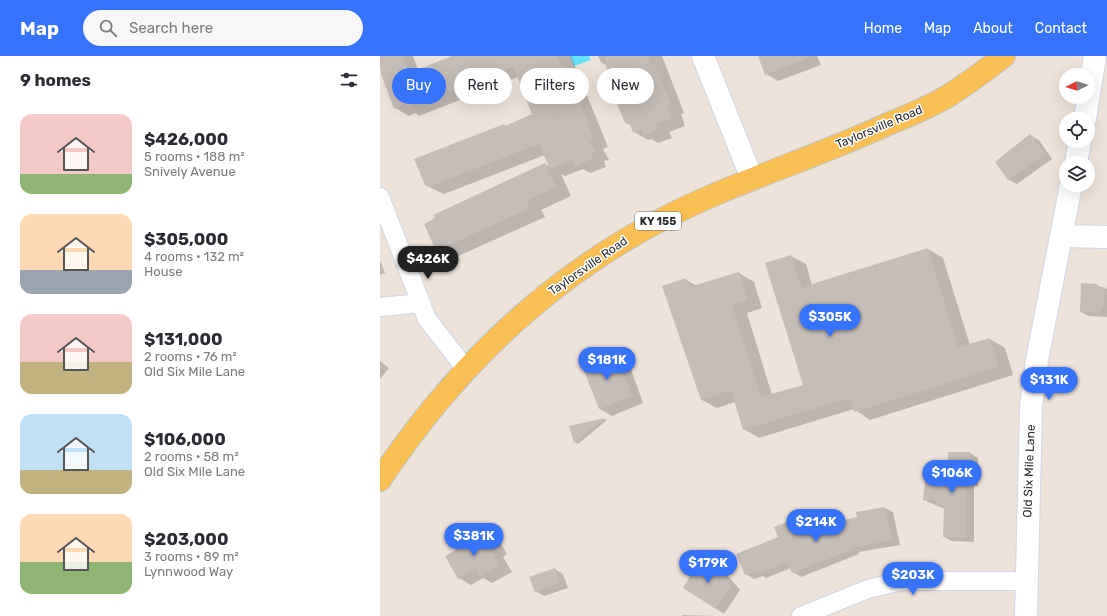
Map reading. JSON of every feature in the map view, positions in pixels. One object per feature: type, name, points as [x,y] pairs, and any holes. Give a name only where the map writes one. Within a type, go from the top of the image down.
[{"type":"main road","name":"Taylorsville Road","points":[[380,480],[406,441],[448,388],[502,332],[558,285],[612,247],[671,214],[752,179],[869,133],[912,114],[946,97],[1004,56]]},
{"type":"street","points":[[704,56],[752,179]]},
{"type":"street","points":[[1086,112],[1095,56]]},
{"type":"street","name":"Old Six Mile Lane","points":[[1026,616],[1031,407],[1037,360],[1070,192]]},
{"type":"street","points":[[380,197],[427,320],[466,369]]},
{"type":"street","points":[[1061,236],[1107,237]]},
{"type":"street","points":[[380,307],[420,303]]},
{"type":"street","points":[[802,616],[868,589],[902,581],[1026,581]]},
{"type":"water","points":[[570,56],[589,56],[591,60],[574,66]]},
{"type":"building","points":[[380,56],[402,56],[407,68],[392,68],[392,104],[381,74]]},
{"type":"building","points":[[452,56],[557,56],[561,66],[565,65],[566,68],[520,68],[520,84],[513,66],[508,68],[454,68],[454,89],[446,92],[446,68],[422,68]]},
{"type":"building","points":[[605,56],[647,56],[651,65],[655,64],[671,105],[667,106],[672,118],[656,124],[658,130],[643,136],[641,130],[633,133],[629,122],[625,123],[617,104],[654,104],[654,68],[606,68]]},
{"type":"building","points":[[758,56],[811,56],[811,57],[765,75]]},
{"type":"building","points":[[392,104],[415,104],[405,108],[403,105],[394,109]]},
{"type":"building","points":[[528,104],[580,104],[594,139],[589,141],[596,152],[591,154],[593,159],[575,166],[573,160],[550,169],[539,144],[429,187],[428,184],[425,185],[414,159],[504,124],[505,126],[532,114]]},
{"type":"building","points":[[1030,134],[1045,154],[1008,180],[995,162]]},
{"type":"building","points":[[545,163],[556,187],[526,201],[530,208],[436,251],[424,224],[435,218],[433,215]]},
{"type":"building","points":[[928,248],[958,347],[990,338],[999,367],[854,412],[850,398],[743,430],[731,390],[701,400],[662,286],[686,278],[689,287],[739,272],[747,300],[732,305],[761,397],[803,385],[765,263],[791,255],[802,289],[815,283]]},
{"type":"building","points":[[1081,283],[1097,284],[1097,287],[1105,287],[1104,307],[1101,307],[1101,313],[1080,312]]},
{"type":"building","points":[[616,353],[632,396],[599,409],[582,366]]},
{"type":"building","points":[[605,418],[574,443],[569,426]]},
{"type":"building","points":[[948,452],[970,452],[970,482],[966,482],[966,538],[943,537],[944,505],[936,505],[936,500],[923,500],[925,481],[948,481]]},
{"type":"building","points":[[885,507],[892,540],[851,548],[852,550],[792,573],[787,562],[757,574],[756,571],[745,575],[736,554],[778,537],[774,527],[792,520],[798,536],[801,536],[839,521],[857,517],[856,512]]},
{"type":"building","points":[[487,532],[495,547],[491,550],[500,565],[479,577],[475,569],[458,579],[445,556]]},
{"type":"building","points":[[701,558],[720,570],[732,585],[716,609],[683,588]]},
{"type":"building","points":[[555,568],[560,583],[535,592],[529,577]]}]
